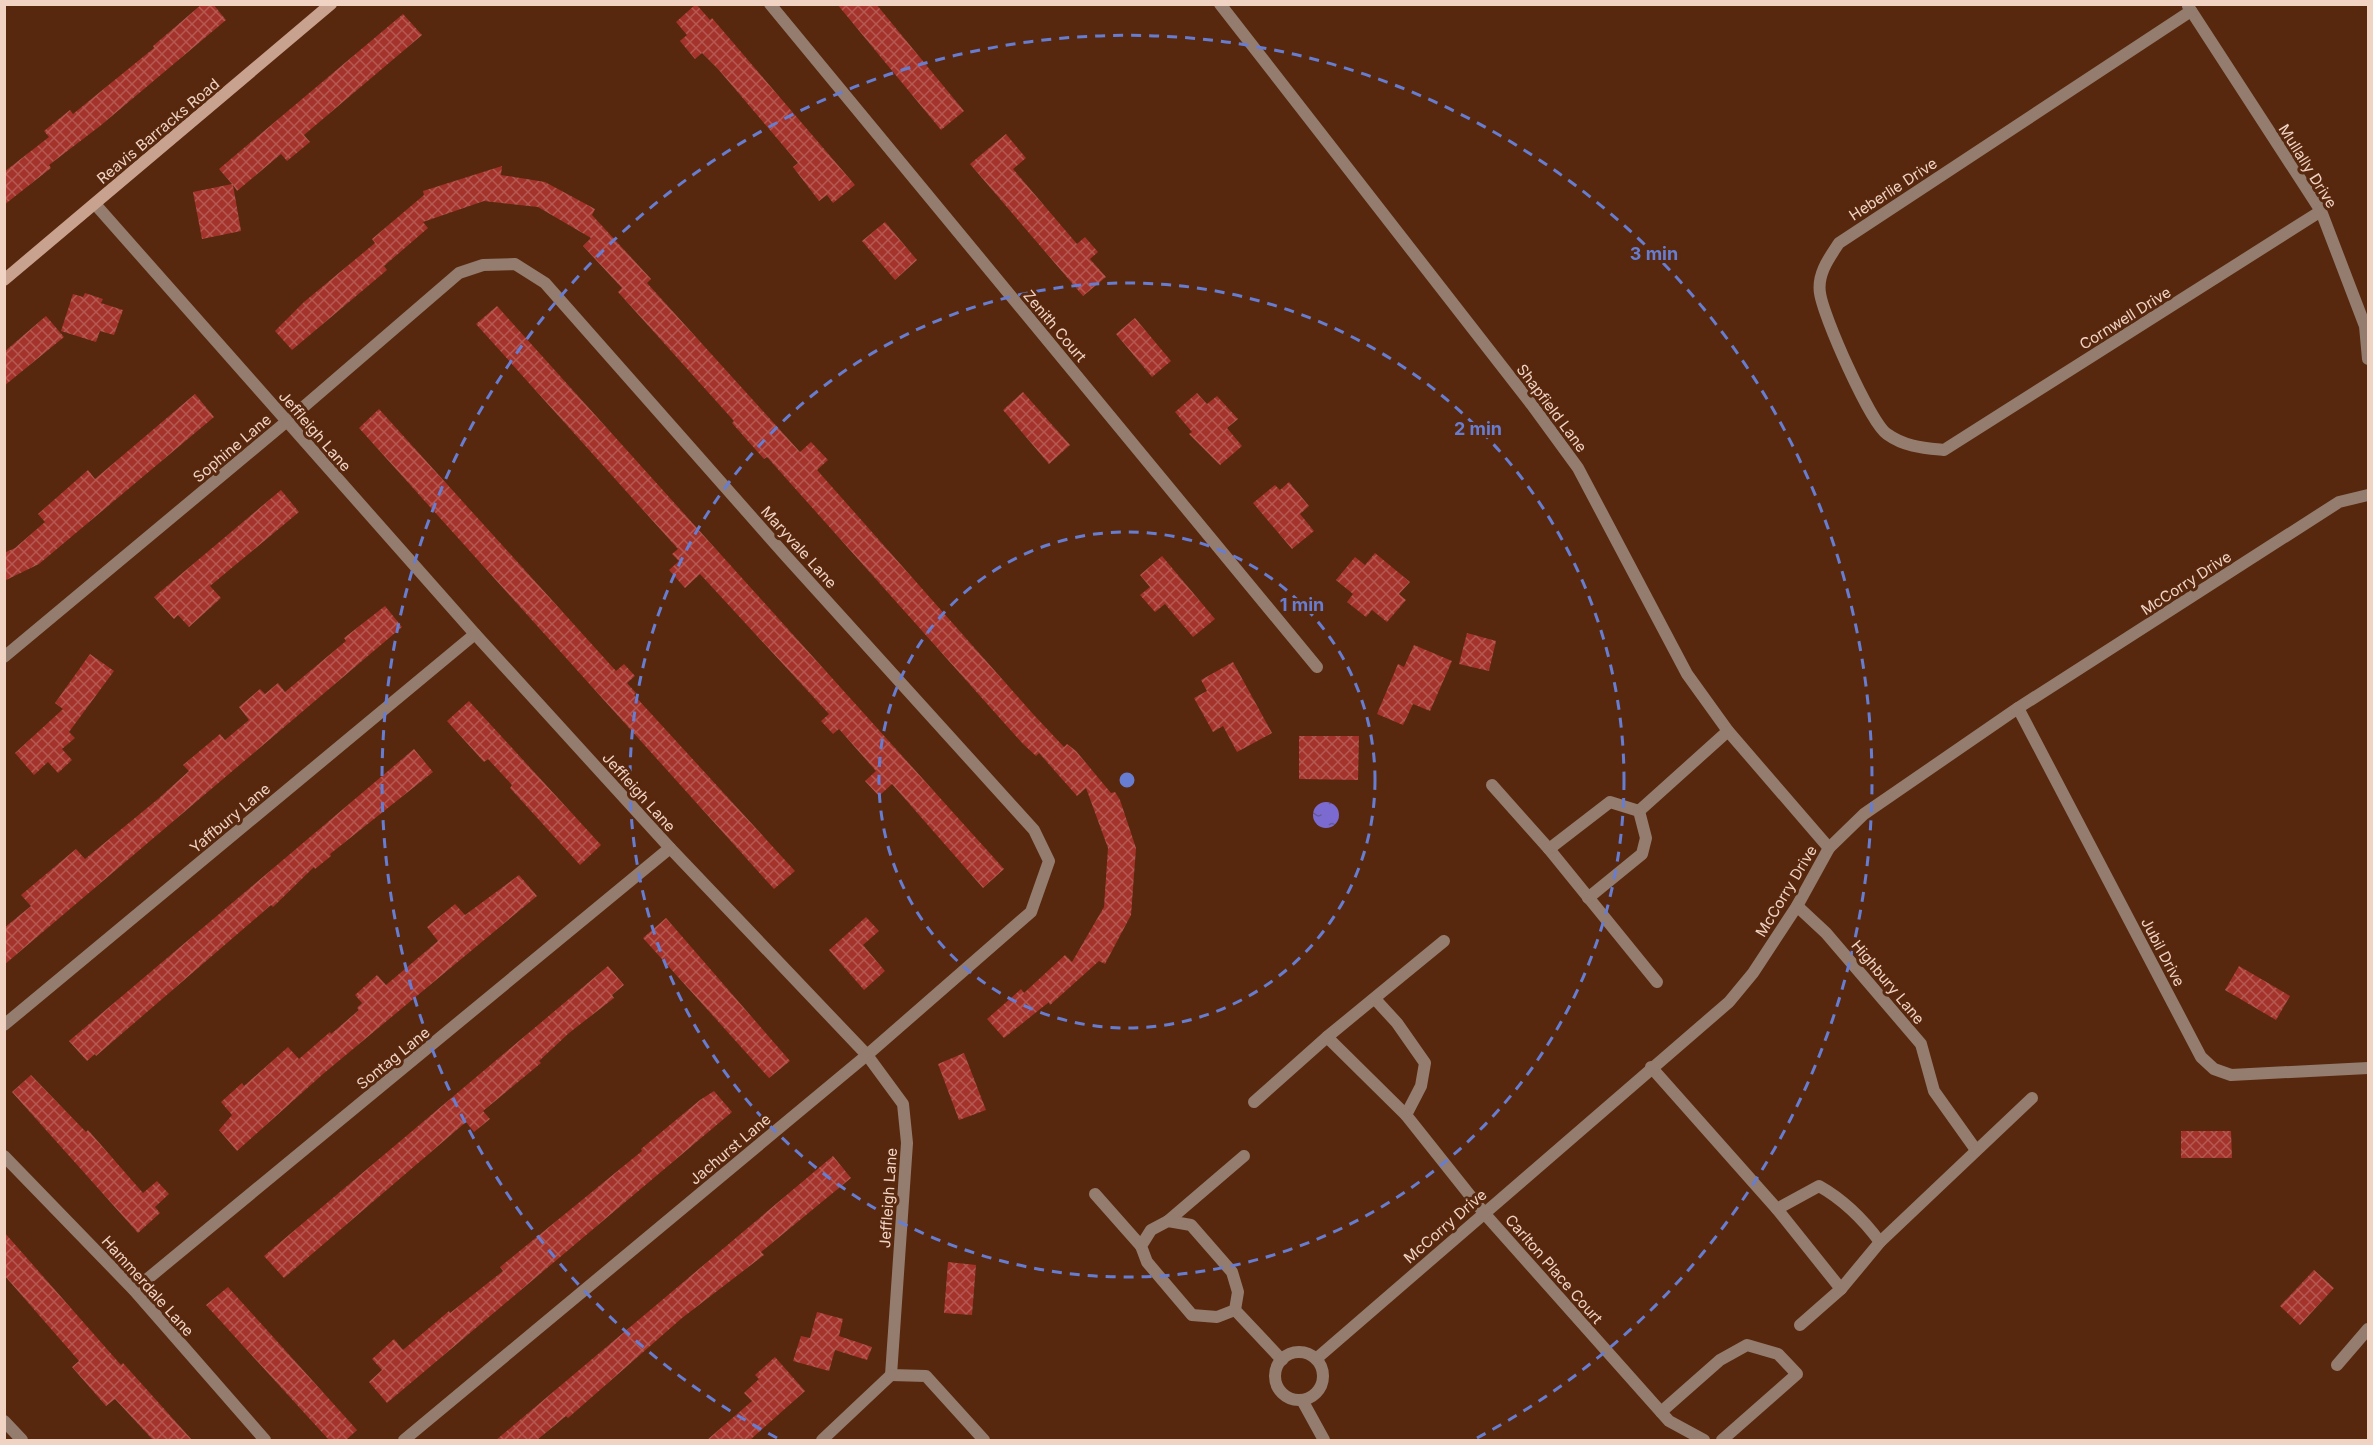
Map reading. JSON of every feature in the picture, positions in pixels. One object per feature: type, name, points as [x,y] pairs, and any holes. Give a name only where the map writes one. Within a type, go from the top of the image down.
[{"type":"main road","name":"Reavis Barracks Road","points":[[4,280],[332,4]]},
{"type":"street","name":"Zenith Court","points":[[770,4],[1317,667]]},
{"type":"street","name":"Shapfield Lane","points":[[1220,4],[1532,405],[1578,468],[1687,674],[1728,731],[1829,848]]},
{"type":"street","name":"Mullally Drive","points":[[2189,8],[2321,211],[2365,326],[2368,359]]},
{"type":"street","name":"Heberlie Drive","points":[[1944,450],[1913,447],[1885,433],[1843,359],[1820,292],[1823,266],[1839,243],[2189,8]]},
{"type":"street","name":"Jeffleigh Lane","points":[[95,204],[475,634],[670,848],[867,1055],[903,1104],[907,1143],[891,1375]]},
{"type":"street","name":"Cornwell Drive","points":[[1944,450],[2321,211]]},
{"type":"street","name":"Sophine Lane","points":[[4,657],[286,422],[459,273],[483,265],[515,264]]},
{"type":"street","name":"Maryvale Lane","points":[[515,264],[545,283],[786,556],[1034,830],[1048,861]]},
{"type":"street","name":"McCorry Drive","points":[[1316,1359],[1651,1067],[1729,1002],[1753,974],[1797,906],[1829,848],[1863,814],[2018,708],[2339,502],[2368,495]]},
{"type":"street","name":"Yaffbury Lane","points":[[4,1024],[475,634]]},
{"type":"street","name":"Jubil Drive","points":[[2018,708],[2201,1057],[2214,1069],[2231,1075],[2368,1068]]},
{"type":"street","points":[[1639,811],[1728,731]]},
{"type":"street","points":[[1492,785],[1549,849],[1657,982]]},
{"type":"street","points":[[1549,849],[1610,802],[1639,811]]},
{"type":"street","points":[[1588,898],[1642,854],[1646,838],[1639,811]]},
{"type":"street","name":"Sontag Lane","points":[[134,1290],[670,848]]},
{"type":"street","name":"Jachurst Lane","points":[[404,1440],[867,1055],[1031,912],[1048,861]]},
{"type":"street","name":"Highbury Lane","points":[[1797,906],[1826,933],[1921,1044],[1934,1092],[1976,1150]]},
{"type":"street","points":[[1254,1102],[1327,1037],[1444,941]]},
{"type":"street","points":[[1375,999],[1397,1023],[1425,1064],[1421,1086],[1406,1115]]},
{"type":"street","name":"Carlton Place Court","points":[[1327,1037],[1406,1115],[1484,1212],[1669,1421],[1704,1440]]},
{"type":"street","points":[[1651,1067],[1777,1209],[1841,1288]]},
{"type":"street","points":[[1800,1325],[1841,1288],[1880,1242],[2032,1098]]},
{"type":"street","name":"Hammerdale Lane","points":[[4,1156],[134,1290],[265,1440]]},
{"type":"street","points":[[1141,1246],[1151,1230],[1168,1221],[1244,1156]]},
{"type":"street","points":[[1777,1209],[1819,1186],[1838,1197],[1865,1222],[1880,1242]]},
{"type":"street","points":[[1095,1194],[1141,1246],[1147,1262],[1192,1315],[1217,1317],[1235,1310]]},
{"type":"street","points":[[1168,1221],[1191,1225],[1232,1272],[1238,1292],[1235,1310]]},
{"type":"street","points":[[1235,1310],[1282,1360]]},
{"type":"street","points":[[2337,1365],[2368,1329]]},
{"type":"street","points":[[1661,1412],[1720,1360],[1747,1345],[1778,1354],[1797,1374],[1722,1440]]},
{"type":"street","points":[[1302,1352],[1316,1359],[1323,1372],[1322,1381],[1314,1395],[1302,1400],[1291,1399],[1278,1389],[1275,1374],[1282,1360],[1288,1355],[1302,1352]]},
{"type":"street","points":[[822,1440],[891,1375],[926,1376],[984,1440]]},
{"type":"street","points":[[1302,1400],[1324,1440]]},
{"type":"street","points":[[4,1421],[22,1440]]},
{"type":"water","points":[[1326,802],[1335,806],[1339,815],[1335,824],[1326,828],[1317,824],[1313,815],[1317,806]]},
{"type":"building","points":[[202,4],[213,4],[226,20],[100,126],[49,165],[51,168],[4,205],[4,172],[49,137],[44,131],[70,110],[73,114],[154,48],[153,46]]},
{"type":"building","points":[[696,4],[710,20],[712,18],[855,185],[833,203],[827,195],[819,201],[793,167],[798,163],[718,69],[702,53],[695,59],[680,41],[687,35],[676,22]]},
{"type":"building","points":[[837,4],[876,4],[964,111],[941,130]]},
{"type":"building","points":[[403,14],[422,35],[304,135],[310,142],[287,161],[281,154],[237,191],[233,185],[241,231],[202,239],[193,192],[232,184],[219,169]]},
{"type":"building","points":[[1006,134],[1026,158],[1013,169],[1077,244],[1085,237],[1098,252],[1090,259],[1106,277],[1083,296],[970,164]]},
{"type":"building","points":[[502,166],[501,175],[545,182],[595,209],[592,215],[651,279],[647,283],[800,452],[811,442],[828,460],[817,470],[1033,714],[1064,747],[1067,744],[1076,751],[1111,793],[1115,792],[1120,800],[1136,848],[1131,915],[1105,964],[1099,961],[1050,1005],[1049,1002],[1004,1038],[987,1019],[1021,989],[1024,993],[1065,955],[1072,962],[1104,907],[1108,848],[1086,788],[1077,796],[1039,753],[1036,756],[1023,744],[767,457],[764,459],[732,423],[734,421],[618,292],[622,288],[583,246],[591,238],[538,207],[484,201],[423,222],[428,228],[384,266],[387,270],[292,350],[275,331],[304,302],[375,243],[372,239],[424,195],[423,191]]},
{"type":"building","points":[[885,222],[917,260],[895,280],[862,241]]},
{"type":"building","points":[[85,293],[103,299],[101,303],[123,310],[114,335],[100,331],[96,342],[61,331],[73,294],[83,297]]},
{"type":"building","points":[[497,306],[1004,869],[983,888],[892,784],[879,796],[865,781],[876,771],[839,729],[833,734],[821,721],[829,714],[700,574],[685,588],[669,570],[679,561],[672,554],[678,549],[476,324]]},
{"type":"building","points":[[46,316],[64,337],[4,386],[4,352]]},
{"type":"building","points":[[1135,318],[1171,361],[1152,377],[1116,334]]},
{"type":"building","points":[[1023,392],[1070,445],[1049,464],[1003,410]]},
{"type":"building","points":[[1197,393],[1207,404],[1217,396],[1238,419],[1227,428],[1242,446],[1220,465],[1189,434],[1192,432],[1175,412]]},
{"type":"building","points":[[195,394],[214,417],[39,564],[4,581],[4,553],[15,548],[45,522],[38,514],[88,470],[95,479]]},
{"type":"building","points":[[379,409],[616,671],[624,664],[635,676],[627,683],[636,693],[634,695],[795,871],[774,889],[359,428]]},
{"type":"building","points":[[1289,482],[1309,506],[1300,514],[1314,531],[1292,549],[1253,503],[1275,485],[1280,490]]},
{"type":"building","points":[[281,490],[299,512],[210,586],[221,598],[189,627],[178,615],[174,619],[154,597]]},
{"type":"building","points":[[1375,553],[1410,582],[1399,594],[1406,600],[1387,622],[1372,610],[1366,617],[1347,602],[1353,594],[1336,580],[1355,557],[1365,565]]},
{"type":"building","points":[[1162,556],[1215,619],[1193,637],[1165,604],[1155,612],[1140,595],[1150,587],[1140,575]]},
{"type":"building","points":[[385,606],[402,627],[4,965],[4,928],[31,906],[21,895],[76,849],[85,859],[158,799],[189,771],[183,765],[220,734],[225,740],[249,720],[239,707],[260,689],[265,694],[278,683],[285,692],[346,641],[344,638]]},
{"type":"building","points":[[1467,633],[1496,641],[1489,671],[1459,664]]},
{"type":"building","points":[[1414,645],[1452,661],[1430,711],[1413,704],[1403,725],[1377,714],[1398,664],[1404,667]]},
{"type":"building","points":[[90,654],[114,671],[69,732],[75,738],[62,749],[72,760],[58,773],[48,762],[34,775],[15,753],[63,709],[55,703]]},
{"type":"building","points":[[1233,662],[1272,733],[1237,752],[1223,726],[1213,732],[1194,698],[1207,691],[1201,680]]},
{"type":"building","points":[[469,701],[601,845],[580,865],[510,788],[512,785],[488,759],[484,762],[447,721]]},
{"type":"building","points":[[1299,736],[1359,736],[1358,780],[1299,779]]},
{"type":"building","points":[[414,749],[433,772],[330,854],[331,856],[315,869],[314,867],[273,907],[271,905],[96,1056],[95,1054],[87,1061],[69,1041]]},
{"type":"building","points":[[519,875],[537,896],[323,1074],[237,1151],[219,1130],[232,1115],[221,1102],[242,1083],[244,1086],[288,1047],[299,1059],[330,1032],[331,1034],[359,1010],[357,1008],[362,1003],[355,995],[377,975],[386,985],[438,941],[427,927],[455,904],[465,915]]},
{"type":"building","points":[[866,917],[879,931],[863,945],[885,971],[864,990],[829,950]]},
{"type":"building","points":[[666,918],[790,1061],[769,1078],[643,938]]},
{"type":"building","points":[[608,966],[624,985],[612,995],[614,998],[569,1033],[539,1061],[541,1063],[483,1111],[490,1119],[474,1132],[466,1122],[284,1278],[264,1256]]},
{"type":"building","points":[[2239,966],[2290,996],[2276,1020],[2225,990]]},
{"type":"building","points":[[964,1053],[986,1110],[959,1120],[938,1064]]},
{"type":"building","points":[[31,1075],[86,1132],[88,1130],[143,1193],[157,1181],[169,1194],[155,1207],[160,1213],[138,1233],[12,1092]]},
{"type":"building","points":[[714,1091],[732,1112],[387,1403],[369,1382],[382,1370],[372,1359],[394,1339],[403,1350],[449,1311],[450,1313],[503,1271],[500,1267],[642,1151],[641,1149],[700,1100]]},
{"type":"building","points":[[2181,1131],[2231,1131],[2232,1158],[2181,1158]]},
{"type":"building","points":[[833,1156],[851,1178],[761,1252],[764,1255],[682,1318],[568,1418],[566,1416],[537,1440],[496,1440]]},
{"type":"building","points":[[4,1232],[121,1365],[123,1363],[192,1440],[153,1440],[115,1399],[106,1406],[72,1367],[79,1361],[4,1275]]},
{"type":"building","points":[[948,1262],[976,1265],[972,1315],[944,1313]]},
{"type":"building","points":[[2314,1270],[2334,1288],[2300,1325],[2280,1306]]},
{"type":"building","points":[[228,1287],[357,1430],[346,1440],[329,1440],[206,1305]]},
{"type":"building","points":[[817,1312],[843,1319],[839,1336],[872,1347],[867,1360],[835,1350],[829,1371],[793,1361],[801,1336],[810,1338]]},
{"type":"building","points":[[775,1357],[805,1391],[750,1440],[707,1440],[752,1401],[744,1393],[759,1379],[755,1375]]}]
